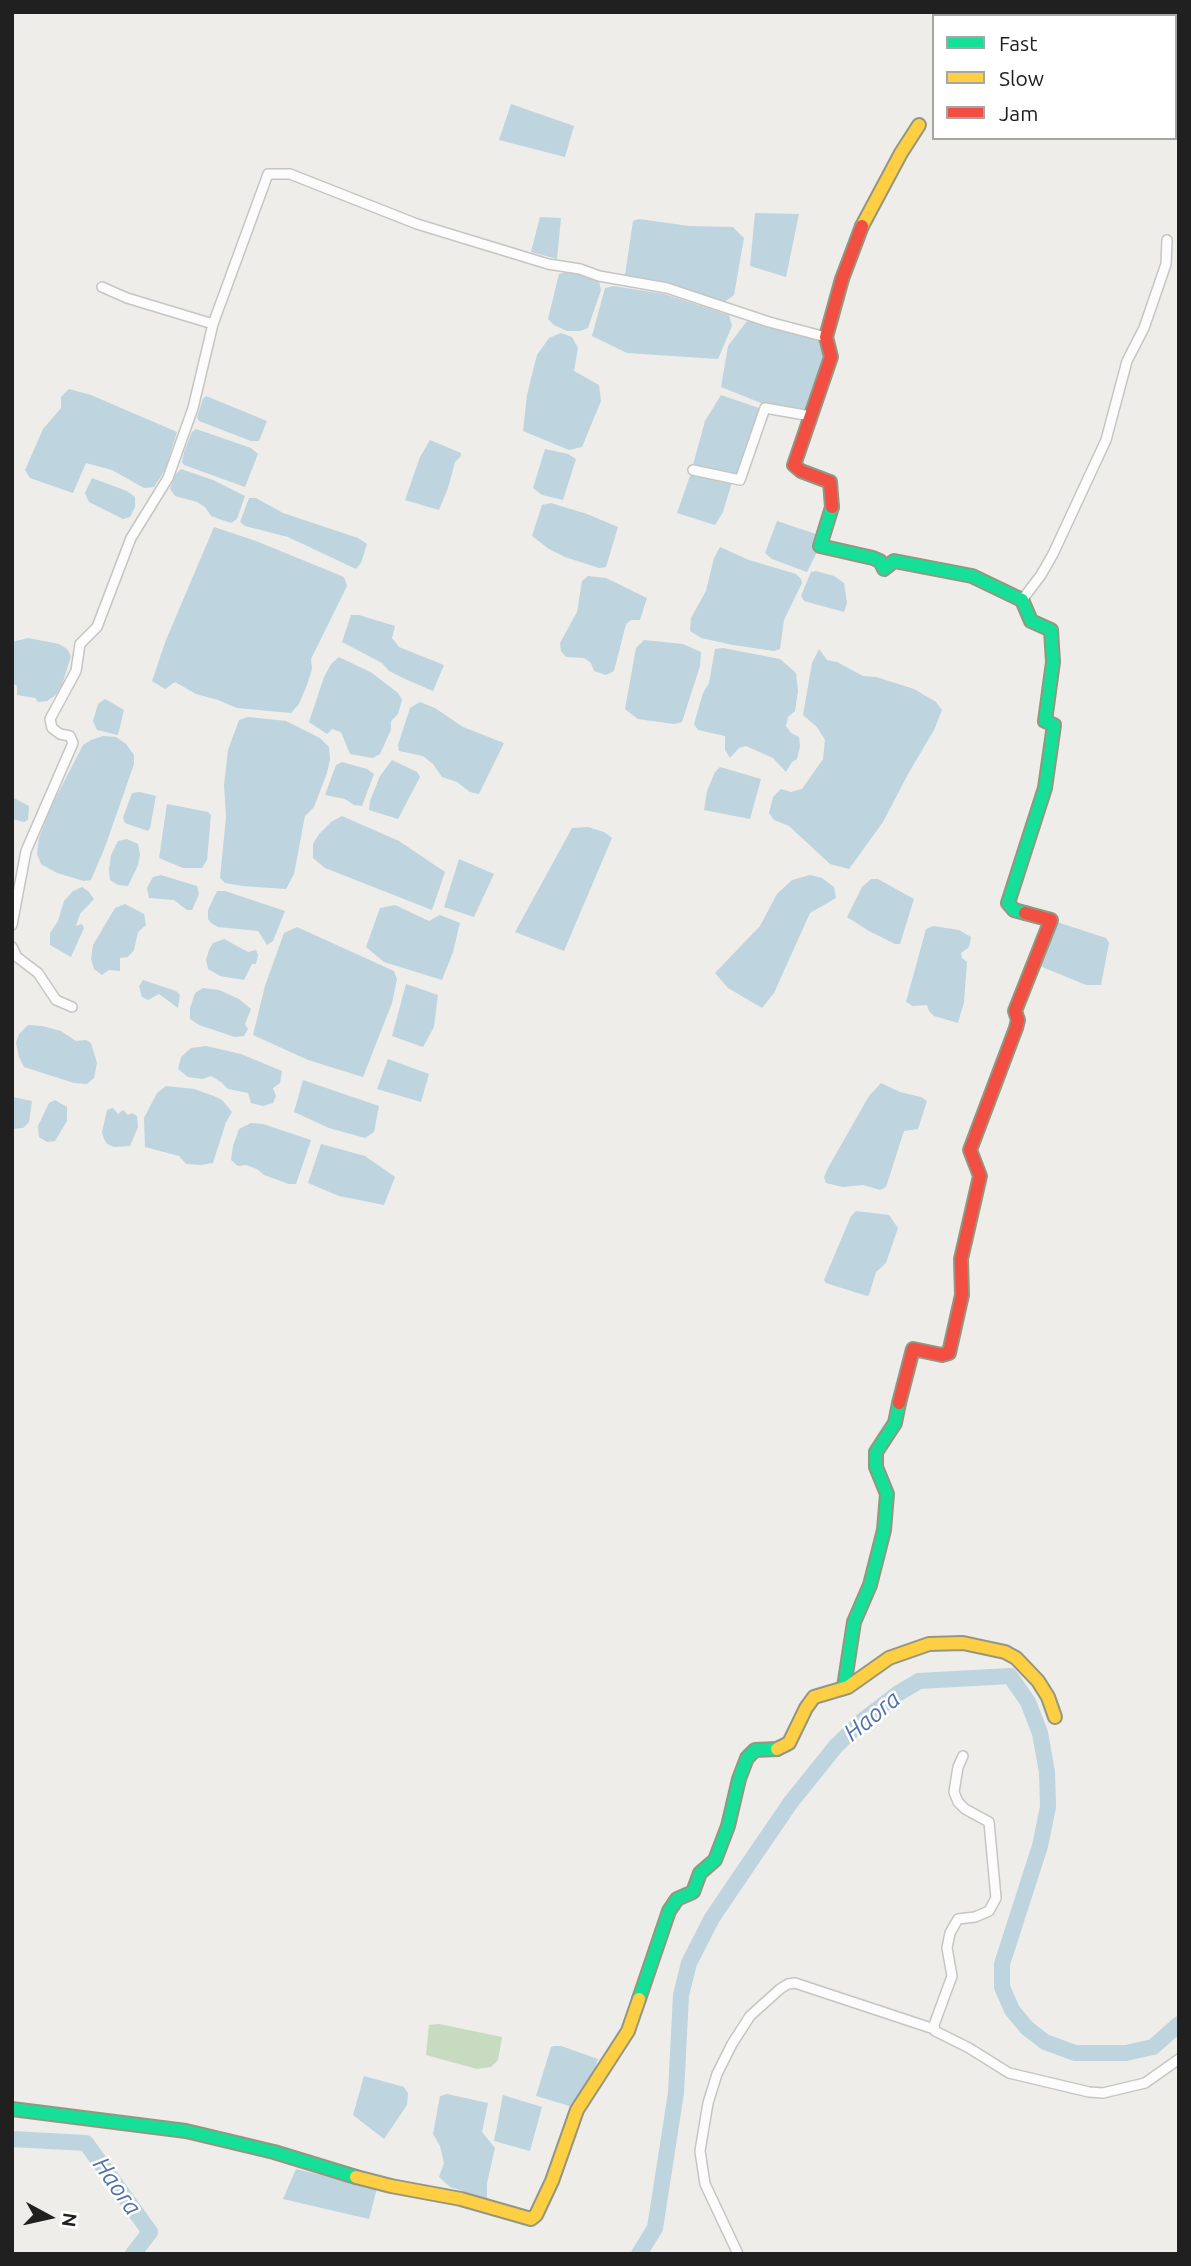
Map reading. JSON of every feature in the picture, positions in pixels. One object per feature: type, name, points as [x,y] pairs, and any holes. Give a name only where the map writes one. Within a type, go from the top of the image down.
[{"type":"street","points":[[844,1687],[854,1622],[870,1585],[884,1530],[887,1494],[876,1467],[876,1452],[895,1423],[913,1349],[942,1355],[949,1353],[962,1295],[961,1259],[980,1176],[970,1150],[1016,1028],[1018,1020],[1015,1011],[1051,920],[1014,909],[1008,903],[1045,788],[1054,725],[1045,721],[1052,662],[1051,630],[1031,621],[1022,600],[972,576],[894,561],[884,569],[880,561],[873,558],[820,546],[832,506],[830,482],[801,471],[794,465],[831,357],[826,337],[842,279],[863,223],[919,125]]},
{"type":"street","points":[[12,925],[26,851],[73,743],[70,736],[60,734],[52,728],[50,719],[76,671],[80,644],[97,627],[131,538],[168,478],[193,408],[213,324],[268,174],[290,174],[417,224],[548,264],[667,288],[769,322],[826,337]]},
{"type":"street","points":[[1022,600],[1041,575],[1106,440],[1127,361],[1144,328],[1166,264],[1167,240]]},
{"type":"street","points":[[102,287],[127,298],[213,324]]},
{"type":"street","points":[[693,470],[740,480],[765,408],[811,416]]},
{"type":"street","points":[[12,947],[17,957],[38,974],[56,1000],[72,1007]]},
{"type":"street","points":[[12,2109],[62,2118],[186,2131],[274,2152],[351,2176],[461,2199],[531,2219],[536,2215],[552,2181],[577,2110],[628,2031],[669,1910],[677,1899],[693,1892],[700,1873],[718,1854],[747,1758],[755,1750],[778,1749],[789,1743],[814,1697],[866,1677],[889,1658],[904,1651],[929,1644],[963,1643],[1004,1652],[1016,1658],[1038,1681],[1048,1697],[1055,1717]]},
{"type":"street","points":[[934,2029],[951,1976],[947,1944],[953,1927],[958,1919],[975,1917],[989,1911],[996,1898],[989,1822],[965,1809],[954,1792],[958,1767],[963,1756]]},
{"type":"street","points":[[738,2254],[705,2184],[700,2151],[708,2103],[717,2074],[750,2016],[788,1984],[796,1983],[934,2029],[1009,2073],[1089,2092],[1103,2093],[1145,2083],[1179,2059]]},
{"type":"green space","points":[[439,2024],[502,2037],[498,2060],[491,2067],[477,2069],[426,2055],[429,2025]]},
{"type":"water","points":[[511,104],[574,126],[565,157],[499,140]]},
{"type":"water","points":[[755,213],[799,214],[786,277],[750,266]]},
{"type":"water","points":[[540,217],[561,218],[557,259],[531,252]]},
{"type":"water","points":[[639,219],[689,226],[733,227],[744,238],[734,295],[723,303],[645,284],[625,275],[633,221]]},
{"type":"water","points":[[571,271],[599,281],[601,290],[588,328],[580,331],[567,331],[548,319],[559,274]]},
{"type":"water","points":[[613,286],[664,294],[729,315],[732,326],[718,359],[627,353],[592,336],[605,288]]},
{"type":"water","points":[[747,321],[784,326],[823,342],[829,358],[809,413],[761,403],[721,387],[728,346]]},
{"type":"water","points":[[561,333],[572,337],[578,348],[574,371],[599,385],[601,401],[582,447],[569,450],[523,431],[527,395],[537,355],[549,338]]},
{"type":"water","points":[[69,389],[91,395],[177,432],[165,470],[154,487],[144,488],[112,470],[86,463],[73,493],[30,478],[25,470],[43,429],[61,408],[61,397]]},
{"type":"water","points":[[721,395],[759,408],[738,476],[709,472],[693,465],[705,421]]},
{"type":"water","points":[[206,396],[267,421],[259,441],[251,441],[199,421],[197,417]]},
{"type":"water","points":[[196,429],[251,448],[258,454],[245,487],[184,465],[184,452],[192,432]]},
{"type":"water","points":[[430,440],[461,453],[455,462],[439,510],[405,500],[420,457]]},
{"type":"water","points":[[545,449],[568,454],[576,459],[563,500],[542,495],[533,488]]},
{"type":"water","points":[[181,469],[213,480],[245,496],[237,519],[231,523],[211,516],[205,507],[197,502],[175,496],[170,489],[175,475]]},
{"type":"water","points":[[691,473],[732,482],[723,512],[715,525],[677,513]]},
{"type":"water","points":[[92,478],[127,491],[135,497],[135,507],[130,517],[123,519],[89,502],[85,493]]},
{"type":"water","points":[[249,498],[256,498],[283,513],[358,538],[367,544],[361,563],[356,569],[288,537],[245,526],[240,522]]},
{"type":"water","points":[[551,503],[618,527],[606,567],[599,568],[565,557],[532,536],[542,505]]},
{"type":"water","points":[[777,521],[819,535],[822,542],[807,572],[772,559],[765,553]]},
{"type":"water","points":[[214,527],[344,577],[347,586],[311,659],[312,669],[299,704],[291,713],[237,708],[196,694],[175,682],[165,689],[152,681],[166,640]]},
{"type":"water","points":[[720,547],[749,560],[796,574],[801,579],[802,583],[784,620],[780,649],[774,651],[733,645],[701,638],[690,631],[691,618],[706,591],[714,558]]},
{"type":"water","points":[[811,572],[834,576],[844,583],[847,603],[844,612],[804,601],[801,596]]},
{"type":"water","points":[[588,576],[606,578],[647,598],[640,620],[631,620],[626,624],[614,671],[606,675],[594,671],[591,663],[584,658],[566,657],[561,651],[560,643],[577,612],[582,581]]},
{"type":"water","points":[[351,615],[395,626],[392,638],[399,647],[444,665],[433,691],[389,671],[382,663],[342,642]]},
{"type":"water","points":[[28,638],[59,644],[67,649],[71,656],[62,685],[56,695],[47,701],[38,702],[35,698],[17,695],[17,686],[12,683],[12,642]]},
{"type":"water","points":[[644,640],[683,644],[701,652],[700,666],[682,722],[674,724],[638,719],[625,709],[636,648]]},
{"type":"water","points":[[723,648],[780,659],[796,673],[798,691],[795,711],[788,717],[786,726],[791,733],[799,737],[800,746],[797,759],[786,772],[773,758],[746,746],[739,748],[730,758],[725,750],[725,736],[698,730],[694,724],[703,693],[709,683],[715,649]]},
{"type":"water","points":[[819,649],[827,660],[837,662],[863,676],[876,677],[914,689],[936,702],[942,710],[934,730],[883,822],[849,869],[830,864],[789,826],[774,820],[769,813],[773,797],[781,789],[791,792],[802,789],[823,759],[825,740],[817,727],[803,715],[812,663]]},
{"type":"water","points":[[339,657],[372,673],[398,693],[402,700],[398,714],[391,721],[391,730],[380,754],[373,758],[350,754],[341,732],[332,729],[327,734],[309,722],[324,677],[331,664]]},
{"type":"water","points":[[105,699],[124,710],[118,735],[97,730],[93,721],[98,704]]},
{"type":"water","points":[[420,702],[435,708],[463,727],[504,743],[479,794],[442,777],[423,756],[399,751],[398,745],[410,708]]},
{"type":"water","points":[[248,717],[286,721],[320,738],[329,747],[327,773],[314,807],[305,816],[294,874],[286,889],[242,886],[225,883],[220,878],[226,817],[224,785],[228,750],[239,720]]},
{"type":"water","points":[[103,736],[116,737],[126,744],[134,755],[134,764],[91,880],[84,881],[57,873],[41,864],[37,854],[39,838],[51,807],[83,745]]},
{"type":"water","points":[[392,760],[417,772],[420,777],[398,819],[369,810],[380,776]]},
{"type":"water","points":[[342,762],[367,769],[374,774],[362,806],[325,795],[336,765]]},
{"type":"water","points":[[720,767],[761,779],[750,819],[704,810],[707,791]]},
{"type":"water","points":[[132,793],[156,796],[148,831],[125,823],[123,818]]},
{"type":"water","points":[[12,797],[29,806],[28,820],[24,822],[12,819]]},
{"type":"water","points":[[167,804],[208,812],[211,815],[207,860],[202,868],[183,868],[159,858]]},
{"type":"water","points":[[342,816],[399,841],[445,872],[432,910],[325,868],[313,858],[313,844],[319,834]]},
{"type":"water","points":[[588,827],[604,832],[612,838],[564,951],[515,932],[572,828]]},
{"type":"water","points":[[127,839],[138,844],[140,855],[128,886],[118,885],[110,880],[109,869],[111,855],[118,841]]},
{"type":"water","points":[[459,859],[494,874],[474,917],[444,907]]},
{"type":"water","points":[[161,875],[197,886],[199,894],[192,910],[187,910],[174,900],[149,898],[147,888],[153,877]]},
{"type":"water","points":[[810,875],[822,878],[834,887],[836,898],[810,913],[774,993],[762,1008],[728,988],[715,973],[760,926],[777,894],[792,880]]},
{"type":"water","points":[[871,879],[878,879],[914,899],[900,944],[869,931],[847,917],[862,887]]},
{"type":"water","points":[[82,887],[94,899],[80,914],[76,926],[82,924],[84,928],[71,957],[50,945],[50,933],[58,921],[64,901],[73,891]]},
{"type":"water","points":[[217,891],[225,891],[285,911],[273,941],[267,945],[258,931],[218,927],[211,923],[208,910]]},
{"type":"water","points":[[125,904],[144,914],[146,925],[138,932],[134,950],[128,957],[120,958],[120,971],[109,970],[102,975],[94,969],[91,959],[93,945],[115,908]]},
{"type":"water","points":[[395,905],[429,921],[440,915],[460,923],[442,980],[384,962],[366,947],[380,908]]},
{"type":"water","points":[[1054,921],[1106,938],[1109,943],[1101,985],[1086,985],[1040,966]]},
{"type":"water","points":[[933,926],[959,930],[971,937],[969,947],[961,953],[967,962],[964,1002],[958,1023],[934,1016],[927,1005],[913,1006],[906,1002],[926,929]]},
{"type":"water","points":[[297,927],[394,971],[397,979],[392,1003],[363,1077],[308,1060],[253,1035],[265,986],[284,933]]},
{"type":"water","points":[[224,939],[248,952],[256,950],[256,964],[252,964],[244,980],[220,976],[208,969],[206,960],[209,950],[213,943]]},
{"type":"water","points":[[143,980],[176,991],[180,995],[178,1008],[159,994],[148,1000],[142,997],[139,986]]},
{"type":"water","points":[[406,984],[438,995],[434,1027],[423,1047],[392,1036]]},
{"type":"water","points":[[203,988],[219,990],[239,999],[251,1009],[245,1024],[248,1029],[244,1036],[235,1037],[199,1025],[190,1019],[195,993]]},
{"type":"water","points":[[28,1025],[61,1031],[76,1041],[86,1040],[91,1043],[97,1063],[94,1078],[87,1084],[74,1083],[24,1067],[16,1043],[19,1034]]},
{"type":"water","points":[[206,1046],[241,1054],[282,1071],[280,1083],[273,1088],[276,1096],[273,1103],[263,1106],[251,1103],[248,1093],[228,1089],[211,1076],[202,1079],[188,1077],[178,1069],[181,1057],[191,1048]]},
{"type":"water","points":[[388,1059],[429,1074],[421,1102],[377,1089]]},
{"type":"water","points":[[303,1080],[379,1106],[374,1132],[365,1138],[329,1128],[294,1112]]},
{"type":"water","points":[[881,1083],[927,1101],[918,1129],[904,1131],[886,1187],[880,1190],[863,1185],[843,1187],[826,1183],[824,1177],[828,1168],[869,1096]]},
{"type":"water","points":[[166,1086],[194,1089],[214,1096],[222,1100],[232,1112],[226,1122],[213,1163],[186,1164],[179,1156],[145,1147],[144,1118],[157,1093]]},
{"type":"water","points":[[13,1097],[32,1101],[29,1122],[23,1128],[12,1129]]},
{"type":"water","points":[[55,1100],[67,1107],[67,1121],[55,1141],[47,1142],[39,1137],[38,1126],[49,1103]]},
{"type":"water","points":[[113,1108],[118,1114],[123,1110],[128,1115],[132,1113],[137,1116],[138,1127],[130,1146],[114,1147],[104,1139],[102,1132],[107,1110]]},
{"type":"water","points":[[251,1123],[263,1124],[311,1140],[296,1184],[264,1175],[246,1165],[238,1166],[231,1160],[239,1129]]},
{"type":"water","points":[[321,1144],[365,1156],[395,1177],[384,1205],[339,1196],[308,1183]]},
{"type":"water","points":[[856,1211],[889,1215],[898,1228],[886,1263],[876,1272],[867,1296],[826,1283],[824,1280],[851,1216]]},
{"type":"water","points":[[551,2047],[598,2059],[583,2102],[576,2108],[536,2096]]},
{"type":"water","points":[[364,2076],[404,2087],[408,2093],[407,2105],[384,2139],[353,2115]]},
{"type":"water","points":[[447,2094],[488,2103],[482,2132],[495,2148],[487,2183],[487,2199],[450,2187],[439,2177],[444,2163],[440,2146],[433,2134],[440,2096]]},
{"type":"water","points":[[503,2095],[542,2107],[530,2151],[494,2141]]},
{"type":"water","points":[[296,2169],[377,2188],[369,2219],[283,2199]]},
{"type":"waterway","name":"Haora","points":[[639,2254],[655,2228],[676,2093],[681,1995],[689,1963],[712,1918],[791,1802],[836,1746],[863,1720],[919,1681],[1010,1676],[1028,1702],[1040,1733],[1047,1772],[1048,1807],[1040,1846],[1002,1964],[1002,1987],[1012,2010],[1027,2028],[1045,2042],[1075,2053],[1126,2053],[1153,2047],[1179,2024]]},
{"type":"waterway","name":"Haora","points":[[12,2139],[86,2143],[150,2232],[133,2254]]},
{"type":"traffic: fast","points":[[832,507],[820,546],[873,558],[880,561],[884,569],[894,561],[972,576],[1022,600],[1031,621],[1051,630],[1053,662],[1045,721],[1054,725],[1045,788],[1008,903],[1014,910],[1025,913]]},
{"type":"traffic: fast","points":[[844,1687],[854,1622],[870,1585],[884,1530],[887,1494],[876,1467],[876,1452],[895,1423],[899,1403]]},
{"type":"traffic: fast","points":[[639,1999],[669,1911],[677,1899],[693,1892],[700,1873],[715,1860],[728,1826],[747,1758],[755,1750],[777,1749]]},
{"type":"traffic: fast","points":[[12,2109],[186,2131],[274,2152],[356,2177]]},
{"type":"traffic: slow","points":[[862,226],[919,125]]},
{"type":"traffic: slow","points":[[777,1749],[789,1743],[814,1697],[848,1687],[889,1658],[929,1644],[963,1643],[1005,1652],[1016,1658],[1038,1681],[1048,1697],[1055,1717]]},
{"type":"traffic: slow","points":[[356,2177],[461,2199],[531,2219],[536,2215],[552,2181],[577,2110],[628,2031],[639,1999]]},
{"type":"traffic: jam","points":[[832,507],[830,482],[801,471],[794,465],[831,357],[826,337],[842,279],[862,226]]},
{"type":"traffic: jam","points":[[899,1403],[913,1349],[942,1355],[949,1353],[962,1295],[961,1259],[980,1176],[970,1150],[1016,1028],[1018,1020],[1015,1011],[1051,920],[1025,913]]}]
